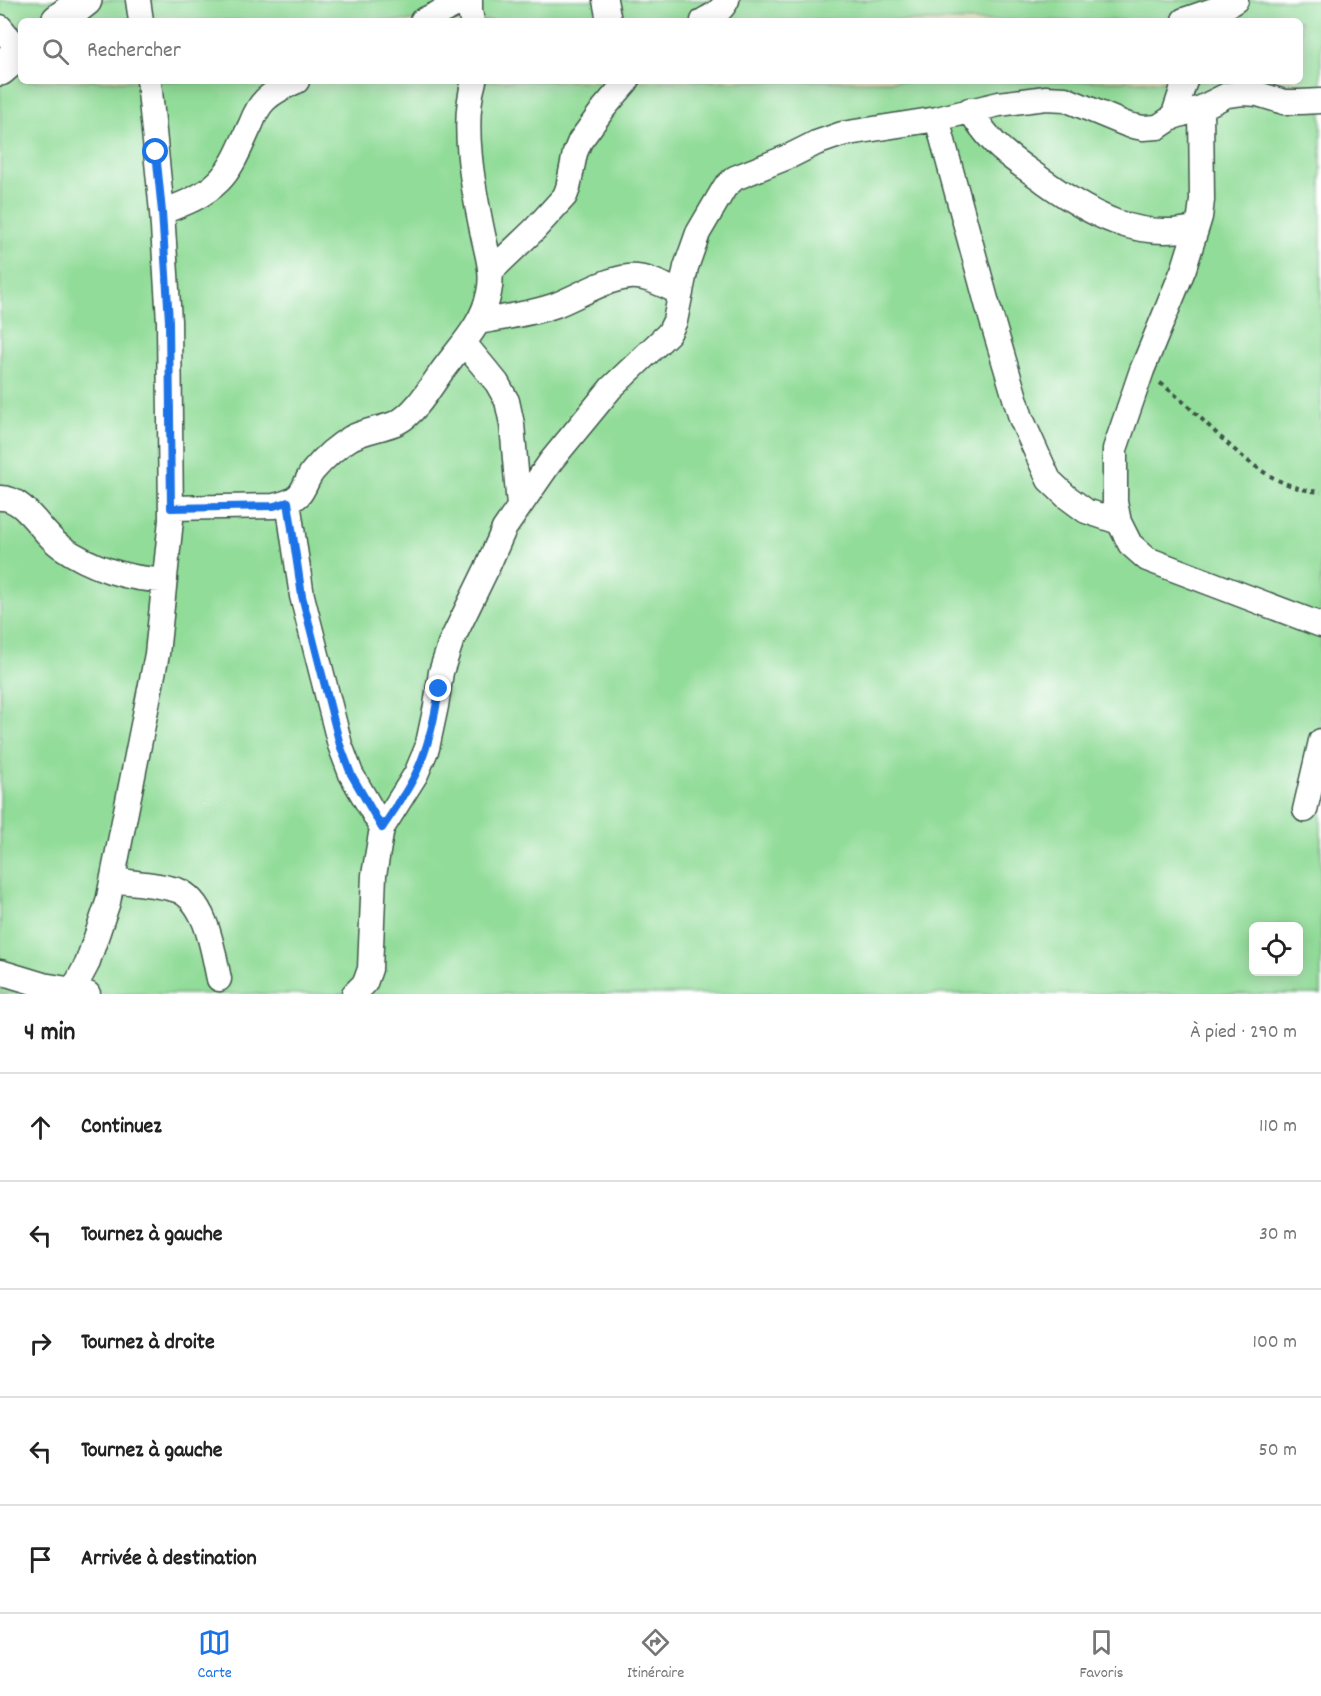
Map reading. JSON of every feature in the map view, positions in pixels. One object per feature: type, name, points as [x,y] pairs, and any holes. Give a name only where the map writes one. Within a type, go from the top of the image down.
[{"type":"street","points":[[62,18],[85,0]]},
{"type":"street","points":[[138,0],[141,18]]},
{"type":"street","points":[[429,18],[468,0],[471,18]]},
{"type":"street","points":[[605,0],[608,18]]},
{"type":"street","points":[[708,18],[724,7],[727,0]]},
{"type":"street","points":[[1182,14],[1228,5],[1236,0]]},
{"type":"street","points":[[0,972],[78,993],[108,902],[157,654],[171,508],[169,321],[162,212],[149,84]]},
{"type":"street","points":[[162,212],[198,198],[222,178],[263,101],[291,84]]},
{"type":"street","points":[[171,508],[274,506],[288,502],[299,495],[311,472],[324,458],[348,440],[364,432],[397,422],[410,413],[465,343],[479,322],[489,294],[492,271],[482,230],[469,133],[469,107],[473,84]]},
{"type":"street","points":[[492,271],[534,231],[565,196],[580,141],[622,84]]},
{"type":"street","points":[[1173,117],[1184,84]]},
{"type":"street","points":[[354,994],[365,982],[370,969],[374,875],[382,828],[416,774],[427,748],[441,672],[451,642],[504,529],[519,506],[551,461],[611,388],[669,333],[675,321],[687,267],[698,233],[716,200],[735,178],[842,134],[937,118],[999,104],[1046,98],[1065,99],[1128,125],[1143,128],[1158,127],[1173,117],[1200,108],[1227,95],[1258,94],[1284,102],[1321,100]]},
{"type":"street","points":[[1200,108],[1202,200],[1200,217],[1184,268],[1142,370],[1115,449],[1115,502],[1119,522],[1130,544],[1147,559],[1321,626]]},
{"type":"street","points":[[969,110],[987,135],[1000,148],[1062,194],[1095,214],[1122,225],[1154,230],[1180,232],[1197,227]]},
{"type":"street","points":[[937,118],[987,307],[1021,418],[1049,480],[1086,511],[1119,522]]},
{"type":"street","points":[[479,322],[524,314],[555,305],[629,277],[643,278],[681,293]]},
{"type":"street","points":[[465,343],[497,383],[507,401],[512,424],[519,506]]},
{"type":"street","points":[[0,498],[15,500],[60,546],[106,570],[131,578],[165,580]]},
{"type":"street","points":[[288,502],[302,596],[340,745],[351,774],[382,828]]},
{"type":"street","points":[[1305,810],[1321,741]]},
{"type":"street","points":[[113,880],[179,891],[192,900],[211,940],[219,979]]},
{"type":"path","points":[[1142,370],[1174,393],[1246,460],[1280,482],[1321,492]]},
{"type":"green space","points":[[0,0],[1321,0],[1321,994],[0,994]]},
{"type":"route","points":[[156,152],[169,321],[171,508],[274,506],[288,502],[302,596],[340,745],[351,774],[382,828],[416,774],[427,748],[439,689]]}]
